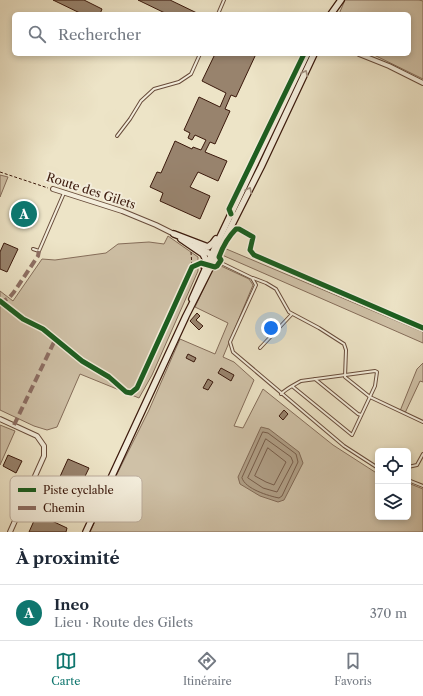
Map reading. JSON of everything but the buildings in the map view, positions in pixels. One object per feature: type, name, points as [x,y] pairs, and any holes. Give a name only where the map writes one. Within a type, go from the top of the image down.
[{"type":"main road","points":[[328,12],[336,0]]},
{"type":"main road","points":[[332,12],[341,0]]},
{"type":"main road","points":[[112,476],[186,316],[199,292],[229,217],[306,56]]},
{"type":"main road","points":[[186,316],[199,282],[261,167],[313,56]]},
{"type":"main road","name":"Route des Gilets","points":[[174,234],[208,246],[213,243],[222,225],[229,217]]},
{"type":"main road","name":"Route des Gilets","points":[[174,234],[213,257]]},
{"type":"main road","name":"Route des Gilets","points":[[174,234],[203,254],[206,260],[199,282]]},
{"type":"main road","points":[[86,532],[91,522]]},
{"type":"street","points":[[364,56],[389,66],[423,83]]},
{"type":"street","name":"Route des Gilets","points":[[53,190],[122,211],[156,224],[174,234]]},
{"type":"street","points":[[0,419],[38,436],[44,446],[44,456],[35,476]]},
{"type":"street","points":[[10,532],[14,522]]},
{"type":"lane","points":[[219,12],[224,0]]},
{"type":"lane","points":[[117,136],[141,101],[154,89],[179,82],[191,74],[199,56]]},
{"type":"lane","points":[[33,249],[39,251],[64,193]]},
{"type":"lane","points":[[213,257],[276,289],[286,309],[292,314],[314,325],[344,344],[346,350],[345,377],[370,397],[423,422]]},
{"type":"lane","points":[[252,278],[256,286],[230,342],[233,352],[344,446],[375,466]]},
{"type":"lane","points":[[260,348],[292,314]]},
{"type":"lane","points":[[281,394],[292,386],[301,381],[375,371],[377,372],[370,397],[352,435],[292,386]]},
{"type":"lane","points":[[315,379],[361,415]]},
{"type":"lane","points":[[411,466],[417,465],[423,454]]},
{"type":"lane","points":[[411,481],[423,486]]},
{"type":"path","points":[[189,274],[192,267],[196,265]]},
{"type":"shaded area","points":[[345,0],[423,1],[423,79],[376,56],[411,56],[411,12],[340,12]]},
{"type":"shaded area","points":[[0,175],[8,177],[0,197]]},
{"type":"shaded area","points":[[168,236],[198,257],[198,271],[152,375],[139,398],[80,374],[57,427],[47,430],[34,426],[0,410],[0,291],[13,301],[42,259],[55,260],[106,253],[118,244],[149,242],[164,244]]},
{"type":"shaded area","points":[[224,248],[423,332],[423,343],[222,255]]},
{"type":"shaded area","points":[[221,266],[249,279],[253,285],[223,357],[234,362],[254,380],[234,426],[243,428],[263,389],[333,445],[375,472],[375,520],[411,520],[411,484],[423,489],[423,532],[90,532],[95,522],[142,522],[142,476],[116,476],[149,410],[180,339],[215,354],[228,323],[195,307],[212,271]]},
{"type":"shaded area","points":[[423,363],[423,382],[420,381],[405,413],[400,411],[417,369]]},
{"type":"shaded area","points":[[0,425],[15,431],[0,465]]},
{"type":"water","points":[[261,427],[269,429],[299,452],[303,463],[284,500],[278,502],[260,496],[240,484],[238,477]]},
{"type":"marked path","points":[[0,303],[9,298],[14,292],[38,256],[39,251]]},
{"type":"marked path","points":[[14,425],[55,340]]},
{"type":"cycle path","points":[[231,214],[229,209],[303,56]]},
{"type":"cycle path","points":[[0,301],[23,319],[43,329],[82,361],[109,377],[126,392],[131,393],[137,388],[192,267],[201,263],[215,267],[217,266],[221,260],[219,257],[226,242],[236,229],[239,229],[253,237],[250,250],[254,255],[423,328]]},
{"type":"place","name":"Ineo","points":[[24,214]]}]
